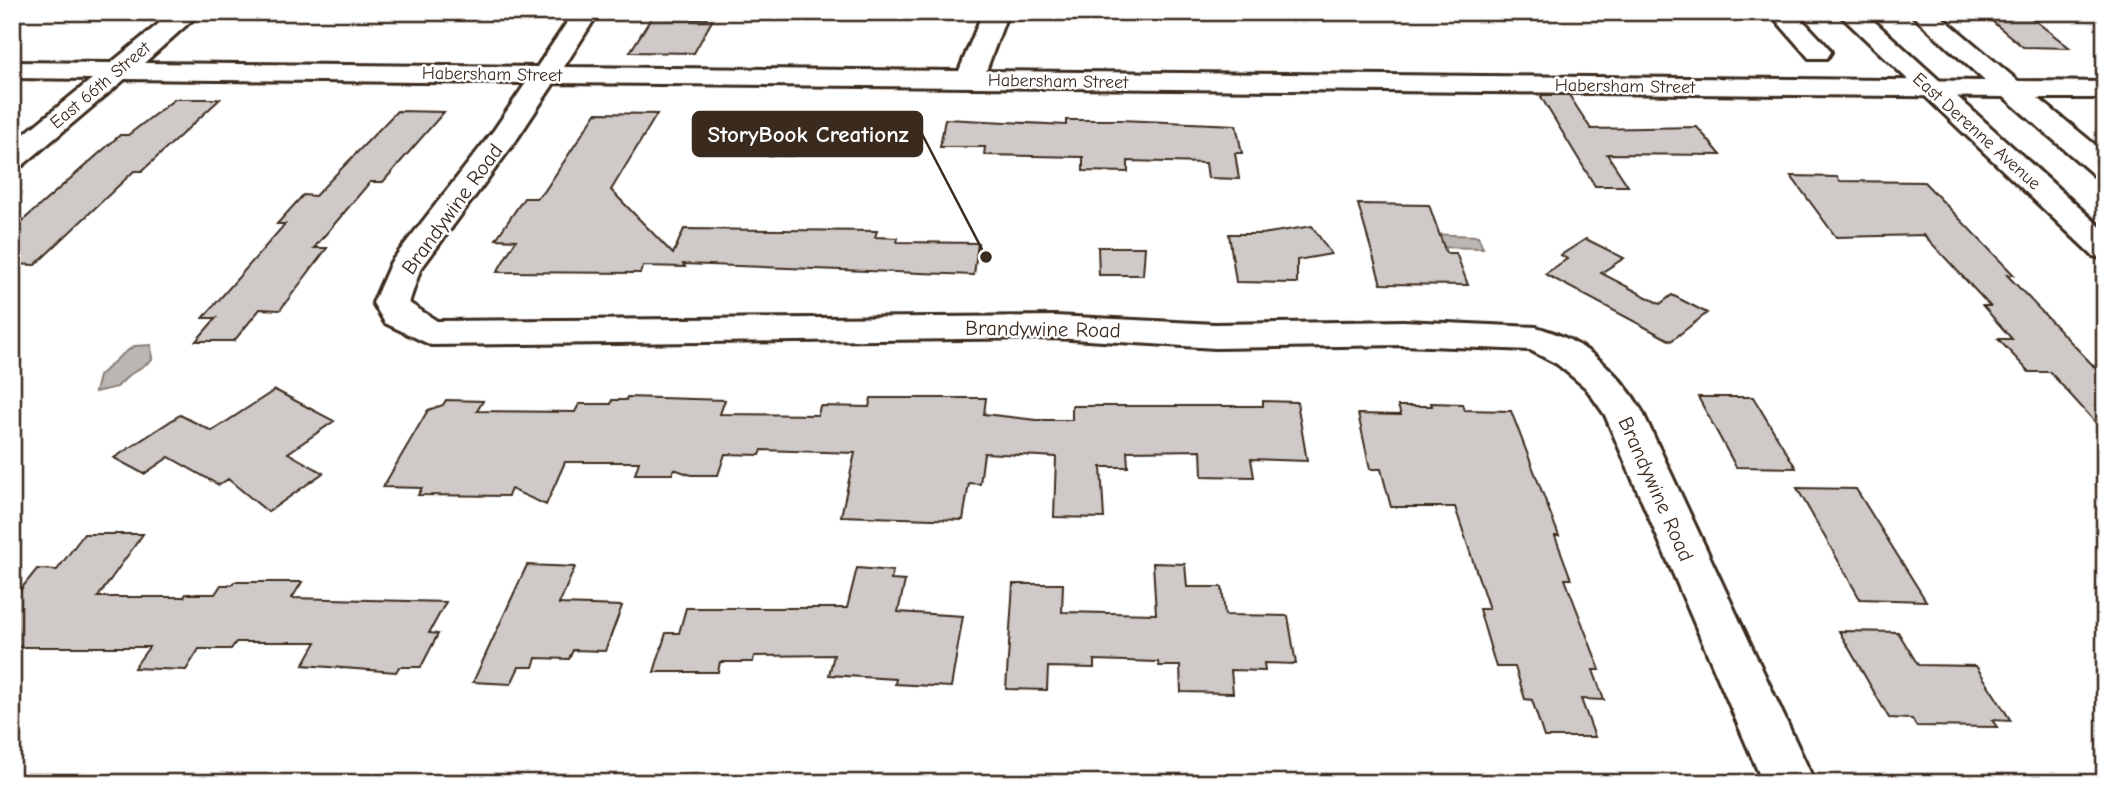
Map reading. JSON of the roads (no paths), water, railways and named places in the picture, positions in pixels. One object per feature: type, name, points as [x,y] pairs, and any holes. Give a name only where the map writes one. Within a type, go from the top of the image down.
[{"type":"main road","name":"East 66th Street","points":[[12,159],[189,12]]},
{"type":"main road","name":"Brandywine Road","points":[[587,12],[505,136],[403,269],[391,303],[398,315],[431,333],[1055,327],[1215,336],[1403,333],[1535,339],[1570,355],[1599,379],[1623,411],[1789,783]]},
{"type":"main road","points":[[969,80],[990,21],[996,12]]},
{"type":"main road","points":[[1780,12],[1818,52]]},
{"type":"main road","name":"East Derenne Avenue","points":[[1849,12],[1928,88],[2105,248]]},
{"type":"main road","points":[[1921,12],[2105,169]]},
{"type":"main road","name":"Habersham Street","points":[[12,70],[2105,90]]},
{"type":"place","name":"StoryBook Creationz","points":[[986,257]]}]
